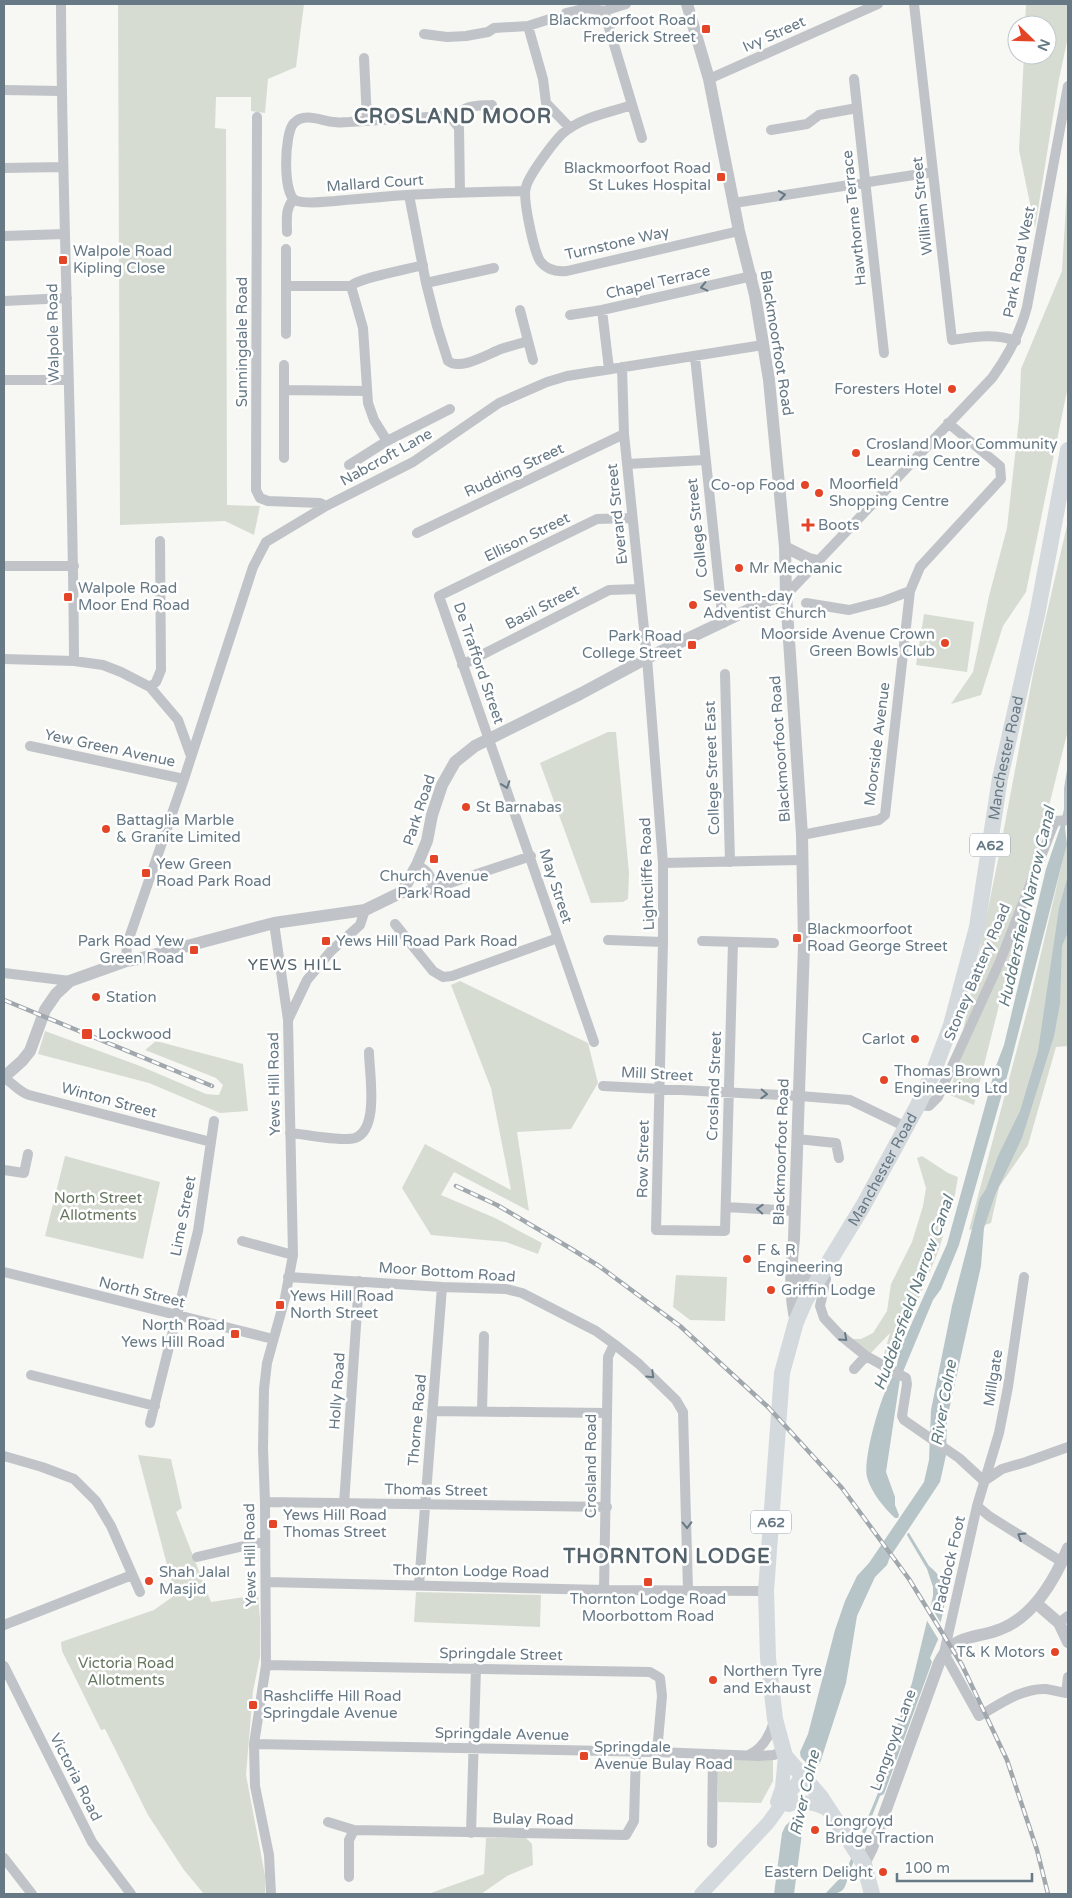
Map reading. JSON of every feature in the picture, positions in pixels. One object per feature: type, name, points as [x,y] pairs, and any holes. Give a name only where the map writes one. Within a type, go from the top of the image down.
[{"type":"main road","name":"Manchester Road","points":[[872,1894],[862,1862],[850,1842],[829,1810],[804,1785],[784,1753],[775,1719],[768,1658],[766,1591],[782,1373],[796,1322],[819,1275],[863,1206],[918,1105],[933,1073],[951,1024],[976,927],[1000,778],[1037,615],[1068,450]]},
{"type":"main road","points":[[771,1819],[782,1788],[784,1753]]},
{"type":"main road","points":[[771,1819],[776,1819],[804,1785]]},
{"type":"main road","points":[[701,1894],[804,1785]]},
{"type":"street","name":"Walpole Road","points":[[61,4],[61,91],[74,566],[74,661]]},
{"type":"street","points":[[424,34],[447,37],[466,36],[488,32],[494,28],[528,26],[587,8],[604,11],[626,4]]},
{"type":"street","name":"Blackmoorfoot Road","points":[[687,4],[709,79],[739,231],[752,276],[769,380],[785,547],[786,595],[802,835],[804,944],[800,1096],[791,1269],[792,1306],[796,1322]]},
{"type":"street","name":"Ivy Street","points":[[709,79],[878,4]]},
{"type":"street","name":"William Street","points":[[914,4],[952,340],[993,335],[1004,336],[1016,341]]},
{"type":"street","points":[[604,11],[642,138]]},
{"type":"street","points":[[528,26],[543,79],[546,103],[570,128]]},
{"type":"street","points":[[364,58],[367,120]]},
{"type":"street","name":"Hawthorne Terrace","points":[[854,79],[884,353]]},
{"type":"street","name":"Park Road West","points":[[786,595],[992,378],[1016,341],[1023,325],[1027,308],[1068,86]]},
{"type":"street","points":[[4,90],[61,91]]},
{"type":"street","points":[[453,120],[458,112],[468,106],[492,105]]},
{"type":"street","points":[[525,191],[527,183],[554,142],[570,128],[587,119],[632,105]]},
{"type":"street","points":[[771,130],[807,124],[819,115],[857,108]]},
{"type":"street","points":[[287,232],[287,213],[289,205],[293,200],[288,192],[286,169],[290,130],[298,120],[319,118],[333,122],[444,116],[453,120],[459,128],[460,193]]},
{"type":"street","name":"Sunningdale Road","points":[[257,117],[256,490],[260,498],[268,501],[320,503],[326,506]]},
{"type":"street","points":[[4,168],[63,167]]},
{"type":"street","points":[[734,203],[933,172]]},
{"type":"street","name":"Mallard Court","points":[[293,200],[312,203],[409,195],[525,191]]},
{"type":"street","name":"Turnstone Way","points":[[525,191],[537,255],[544,265],[557,271],[567,271],[739,231]]},
{"type":"street","points":[[409,195],[426,283],[448,361],[451,364],[473,361],[528,341]]},
{"type":"street","points":[[4,236],[65,234]]},
{"type":"street","points":[[286,249],[286,334]]},
{"type":"street","points":[[286,286],[351,286],[353,283],[423,266]]},
{"type":"street","points":[[426,283],[494,268]]},
{"type":"street","name":"Chapel Terrace","points":[[570,315],[602,310],[752,276]]},
{"type":"street","points":[[351,286],[363,328],[368,404],[386,442]]},
{"type":"street","points":[[4,301],[67,298]]},
{"type":"street","points":[[520,310],[533,360]]},
{"type":"street","points":[[602,310],[609,370]]},
{"type":"street","name":"Nabcroft Lane","points":[[126,961],[126,944],[184,779],[253,567],[266,542],[326,506],[414,462],[500,403],[547,382],[567,376],[764,346]]},
{"type":"street","name":"College Street","points":[[695,357],[723,624]]},
{"type":"street","points":[[284,365],[284,458]]},
{"type":"street","name":"Everard Street","points":[[622,367],[624,434],[631,518],[647,658]]},
{"type":"street","points":[[4,380],[69,380]]},
{"type":"street","points":[[284,390],[366,391]]},
{"type":"street","points":[[349,465],[386,442],[450,409]]},
{"type":"street","name":"Moorside Avenue","points":[[802,835],[879,820],[885,814],[910,591],[920,567],[1001,479],[1000,466],[948,423]]},
{"type":"street","name":"Rudding Street","points":[[417,533],[624,434]]},
{"type":"street","name":"College Street","points":[[627,464],[705,460]]},
{"type":"street","name":"Ellison Street","points":[[440,596],[597,519],[631,518]]},
{"type":"street","points":[[150,687],[156,682],[161,670],[160,542]]},
{"type":"street","points":[[785,547],[809,559],[818,560]]},
{"type":"street","points":[[4,566],[74,566]]},
{"type":"street","name":"Basil Street","points":[[462,665],[609,590],[639,589]]},
{"type":"street","points":[[806,603],[849,610],[884,601],[910,591]]},
{"type":"street","name":"Park Road","points":[[402,892],[428,841],[432,815],[442,785],[455,762],[475,746],[647,658],[723,624],[770,600],[786,595]]},
{"type":"street","name":"De Trafford Street","points":[[440,596],[462,665],[490,740]]},
{"type":"street","name":"Lightcliffe Road","points":[[647,658],[664,864],[659,1089]]},
{"type":"street","points":[[4,659],[74,661],[103,665],[150,687],[178,720],[191,756]]},
{"type":"street","name":"College Street East","points":[[725,674],[730,862]]},
{"type":"street","name":"May Street","points":[[490,740],[594,1042]]},
{"type":"street","name":"Yew Green Avenue","points":[[30,746],[184,779]]},
{"type":"street","name":"Stoney Battery Road","points":[[918,1105],[929,1106],[938,1097],[1001,959],[1053,826],[1056,821],[1065,820]]},
{"type":"street","points":[[4,1077],[30,1051],[45,1010],[56,994],[70,981],[126,961],[274,923],[365,910],[402,892],[414,895],[531,856]]},
{"type":"street","points":[[664,864],[802,860]]},
{"type":"street","points":[[417,865],[426,870],[432,878],[433,889]]},
{"type":"street","name":"Yews Hill Road","points":[[271,1894],[269,1855],[255,1786],[254,1744],[266,1665],[264,1389],[267,1363],[285,1298],[293,1256],[288,1020],[307,980],[331,951],[360,925],[365,910]]},
{"type":"street","points":[[274,923],[288,1020]]},
{"type":"street","points":[[395,924],[433,970],[443,977],[452,976],[558,938]]},
{"type":"street","points":[[608,940],[663,942]]},
{"type":"street","points":[[702,941],[774,943]]},
{"type":"street","name":"Crosland Street","points":[[725,1231],[733,942]]},
{"type":"street","points":[[4,973],[70,981]]},
{"type":"street","points":[[290,1133],[344,1139],[356,1138],[362,1133],[368,1125],[370,1114],[368,1052]]},
{"type":"street","name":"Winton Street","points":[[4,1077],[22,1093],[211,1142]]},
{"type":"street","name":"Mill Street","points":[[603,1086],[850,1100],[906,1127]]},
{"type":"street","name":"Row Street","points":[[659,1089],[656,1230],[725,1231]]},
{"type":"street","name":"Lime Street","points":[[150,1423],[198,1231],[214,1121]]},
{"type":"street","points":[[797,1139],[836,1143],[839,1158]]},
{"type":"street","points":[[4,1170],[24,1173],[28,1154]]},
{"type":"street","points":[[726,1208],[795,1211]]},
{"type":"street","points":[[242,1241],[293,1256]]},
{"type":"street","points":[[791,1269],[800,1277],[819,1275],[826,1279],[820,1306],[824,1318],[840,1335],[866,1356],[903,1376],[907,1384],[903,1418],[953,1454],[984,1481],[1002,1469],[1068,1447]]},
{"type":"street","name":"North Street","points":[[4,1272],[273,1339]]},
{"type":"street","name":"Moor Bottom Road","points":[[288,1277],[442,1287],[506,1289],[522,1293],[596,1331],[640,1364],[670,1394],[683,1412],[688,1590]]},
{"type":"street","name":"Millgate","points":[[984,1481],[999,1434],[1024,1278]]},
{"type":"street","name":"Holly Road","points":[[344,1504],[359,1281]]},
{"type":"street","name":"Thorne Road","points":[[419,1585],[442,1287]]},
{"type":"street","points":[[482,1412],[484,1336]]},
{"type":"street","name":"Crosland Road","points":[[604,1590],[607,1507],[606,1413],[608,1357],[614,1344]]},
{"type":"street","points":[[854,1369],[866,1356]]},
{"type":"street","points":[[31,1375],[155,1406]]},
{"type":"street","points":[[432,1412],[606,1413]]},
{"type":"street","points":[[4,1456],[74,1479],[96,1501],[111,1526],[140,1592]]},
{"type":"street","name":"Paddock Foot","points":[[944,1653],[984,1481]]},
{"type":"street","name":"Thomas Street","points":[[265,1502],[607,1507]]},
{"type":"street","points":[[977,1506],[989,1516],[1062,1562]]},
{"type":"street","points":[[197,1557],[264,1541]]},
{"type":"street","points":[[1068,1548],[1051,1584],[1019,1620],[990,1633],[966,1638],[953,1644],[944,1653],[979,1716],[1030,1691],[1045,1689],[1066,1693],[1068,1677]]},
{"type":"street","points":[[4,1625],[132,1575]]},
{"type":"street","name":"Thornton Lodge Road","points":[[266,1582],[604,1590],[766,1591]]},
{"type":"street","points":[[1036,1603],[1064,1620],[1068,1642]]},
{"type":"street","name":"Longroyd Lane","points":[[862,1862],[872,1848],[944,1653]]},
{"type":"street","name":"Springdale Street","points":[[266,1665],[650,1672],[660,1678],[662,1696],[657,1752]]},
{"type":"street","name":"Victoria Road","points":[[4,1666],[92,1842],[131,1894]]},
{"type":"street","points":[[472,1833],[476,1668]]},
{"type":"street","points":[[749,1755],[757,1751],[764,1743],[770,1734],[775,1719]]},
{"type":"street","name":"Springdale Avenue","points":[[254,1744],[749,1755],[784,1753]]},
{"type":"street","name":"Bulay Road","points":[[328,1822],[354,1830],[626,1835],[634,1821],[636,1752]]},
{"type":"street","points":[[712,1843],[713,1754]]},
{"type":"street","points":[[349,1877],[349,1840],[354,1830]]},
{"type":"street","points":[[4,1858],[32,1894]]},
{"type":"green space","points":[[118,4],[304,4],[296,67],[268,79],[265,113],[251,111],[251,97],[216,97],[215,128],[226,129],[227,505],[260,506],[254,535],[225,521],[120,525]]},
{"type":"green space","points":[[1026,4],[1068,4],[1068,37],[1059,79],[1035,228],[1019,150],[1023,65],[1057,65],[1057,15],[1025,15]]},
{"type":"green space","points":[[1068,187],[1068,386],[1026,592],[1003,626],[981,695],[951,704],[973,672],[989,596],[1007,528],[1019,419],[1021,369],[1062,271]]},
{"type":"green space","points":[[1068,521],[1068,730],[974,1105],[950,1095],[999,855],[1034,669]]},
{"type":"green space","name":"Moorside Avenue Crown Green Bowls Club","points":[[924,614],[974,622],[967,672],[916,665]]},
{"type":"green space","points":[[608,732],[616,732],[629,873],[628,899],[623,902],[591,903],[540,763]]},
{"type":"green space","points":[[1068,838],[1068,1046],[1056,1047],[1028,1145],[999,1187],[991,1223],[969,1230],[1030,1000]]},
{"type":"green space","points":[[460,981],[588,1043],[598,1083],[571,1129],[517,1132],[529,1211],[454,1172],[441,1195],[495,1218],[542,1243],[538,1254],[506,1242],[431,1235],[402,1188],[425,1144],[511,1190],[491,1088],[451,985]]},
{"type":"green space","points":[[45,1031],[140,1066],[206,1094],[219,1095],[223,1085],[216,1078],[145,1050],[156,1041],[243,1064],[248,1111],[220,1113],[149,1083],[38,1054]]},
{"type":"green space","name":"North Street Allotments","points":[[65,1156],[160,1182],[143,1259],[45,1236]]},
{"type":"green space","points":[[922,1156],[948,1173],[958,1177],[954,1200],[938,1252],[891,1365],[882,1361],[890,1333],[870,1354],[852,1339],[861,1339],[873,1333],[887,1311],[891,1284],[912,1242],[923,1206],[926,1188],[917,1158]]},
{"type":"green space","points":[[676,1275],[727,1277],[725,1321],[690,1320],[673,1307]]},
{"type":"green space","name":"Victoria Road Allotments","points":[[138,1455],[171,1459],[182,1508],[176,1512],[211,1602],[258,1595],[260,1657],[253,1691],[246,1775],[265,1876],[265,1894],[204,1894],[184,1870],[148,1815],[105,1729],[101,1730],[62,1651],[61,1642],[154,1610],[175,1595]]},
{"type":"green space","points":[[416,1592],[541,1595],[540,1627],[414,1622]]},
{"type":"green space","points":[[718,1759],[773,1759],[773,1781],[761,1803],[718,1802]]},
{"type":"green space","points":[[486,1838],[526,1838],[532,1844],[533,1865],[507,1876],[481,1894],[428,1894],[484,1874]]},
{"type":"water","points":[[1068,764],[1068,813],[1065,828],[1067,844],[1008,1073],[959,1245],[941,1289],[933,1300],[900,1379],[886,1472],[899,1515],[898,1518],[895,1518],[878,1499],[867,1477],[867,1459],[872,1434],[883,1398],[896,1368],[898,1354],[947,1244],[996,1066],[1004,1045],[1046,869],[1060,828],[1064,809],[1064,788]]},
{"type":"water","name":"River Colne","points":[[1068,875],[1068,932],[1062,946],[1060,1004],[1054,1036],[1022,1138],[995,1195],[984,1228],[981,1266],[947,1419],[946,1455],[940,1482],[890,1557],[887,1565],[875,1577],[857,1616],[846,1683],[820,1763],[814,1771],[801,1821],[802,1833],[794,1894],[774,1894],[782,1833],[790,1816],[801,1760],[800,1752],[808,1734],[835,1630],[845,1601],[857,1576],[869,1563],[924,1482],[929,1460],[931,1410],[952,1306],[980,1198],[986,1189],[998,1156],[1020,1111],[1038,1051],[1059,908]]},
{"type":"water","points":[[908,1533],[929,1566],[941,1580],[944,1588],[943,1614],[938,1631],[940,1635],[930,1658],[932,1662],[884,1794],[880,1796],[844,1889],[839,1893],[825,1894],[842,1876],[848,1866],[878,1793],[875,1789],[912,1683],[933,1596],[933,1587],[927,1569],[907,1535]]},
{"type":"pier","points":[[929,1603],[942,1625],[941,1631],[943,1636],[940,1642],[926,1619]]},
{"type":"pier","points":[[799,1755],[816,1774],[805,1815],[797,1815],[784,1827],[793,1801]]},
{"type":"railway","points":[[4,1000],[212,1086]]},
{"type":"railway","points":[[456,1186],[497,1205],[599,1266],[680,1326],[768,1407],[842,1488],[909,1579],[962,1665],[1007,1760],[1037,1850],[1048,1894]]},
{"type":"place","name":"Blackmoorfoot Road Frederick Street","points":[[706,29]]},
{"type":"place","name":"Blackmoorfoot Road St Lukes Hospital","points":[[721,177]]},
{"type":"place","name":"Walpole Road Kipling Close","points":[[63,260]]},
{"type":"place","name":"Foresters Hotel","points":[[952,389]]},
{"type":"place","name":"Crosland Moor Community Learning Centre","points":[[856,453]]},
{"type":"place","name":"Co-op Food","points":[[805,485]]},
{"type":"place","name":"Moorfield Shopping Centre","points":[[819,493]]},
{"type":"place","name":"Boots","points":[[808,525]]},
{"type":"place","name":"Mr Mechanic","points":[[739,568]]},
{"type":"place","name":"Walpole Road Moor End Road","points":[[68,597]]},
{"type":"place","name":"Seventh-day Adventist Church","points":[[693,605]]},
{"type":"place","name":"Moorside Avenue Crown Green Bowls Club","points":[[945,643]]},
{"type":"place","name":"Park Road College Street","points":[[692,645]]},
{"type":"place","name":"St Barnabas","points":[[466,807]]},
{"type":"place","name":"Battaglia Marble & Granite Limited","points":[[106,829]]},
{"type":"place","name":"Church Avenue Park Road","points":[[434,859]]},
{"type":"place","name":"Yew Green Road Park Road","points":[[146,873]]},
{"type":"place","name":"Blackmoorfoot Road George Street","points":[[797,938]]},
{"type":"place","name":"Yews Hill Road Park Road","points":[[326,941]]},
{"type":"place","name":"Park Road Yew Green Road","points":[[194,950]]},
{"type":"place","name":"Station","points":[[96,997]]},
{"type":"place","name":"Lockwood","points":[[87,1034]]},
{"type":"place","name":"Carlot","points":[[915,1039]]},
{"type":"place","name":"Thomas Brown Engineering Ltd","points":[[884,1080]]},
{"type":"place","name":"F & R Engineering","points":[[747,1259]]},
{"type":"place","name":"Griffin Lodge","points":[[771,1290]]},
{"type":"place","name":"Yews Hill Road North Street","points":[[280,1305]]},
{"type":"place","name":"North Road Yews Hill Road","points":[[235,1334]]},
{"type":"place","name":"Yews Hill Road Thomas Street","points":[[273,1524]]},
{"type":"place","name":"Shah Jalal Masjid","points":[[149,1581]]},
{"type":"place","name":"Thornton Lodge Road Moorbottom Road","points":[[648,1582]]},
{"type":"place","name":"T& K Motors","points":[[1055,1652]]},
{"type":"place","name":"Northern Tyre and Exhaust","points":[[713,1680]]},
{"type":"place","name":"Rashcliffe Hill Road Springdale Avenue","points":[[253,1705]]},
{"type":"place","name":"Springdale Avenue Bulay Road","points":[[584,1756]]},
{"type":"place","name":"Longroyd Bridge Traction","points":[[815,1830]]},
{"type":"place","name":"Eastern Delight","points":[[883,1872]]},
{"type":"district","name":"CROSLAND MOOR","points":[[453,117]]},
{"type":"district","name":"YEWS HILL","points":[[295,965]]},
{"type":"district","name":"THORNTON LODGE","points":[[667,1557]]},
{"type":"water label","name":"Huddersfield Narrow Canal","points":[[1027,907]]},
{"type":"water label","name":"Huddersfield Narrow Canal","points":[[914,1293]]}]
